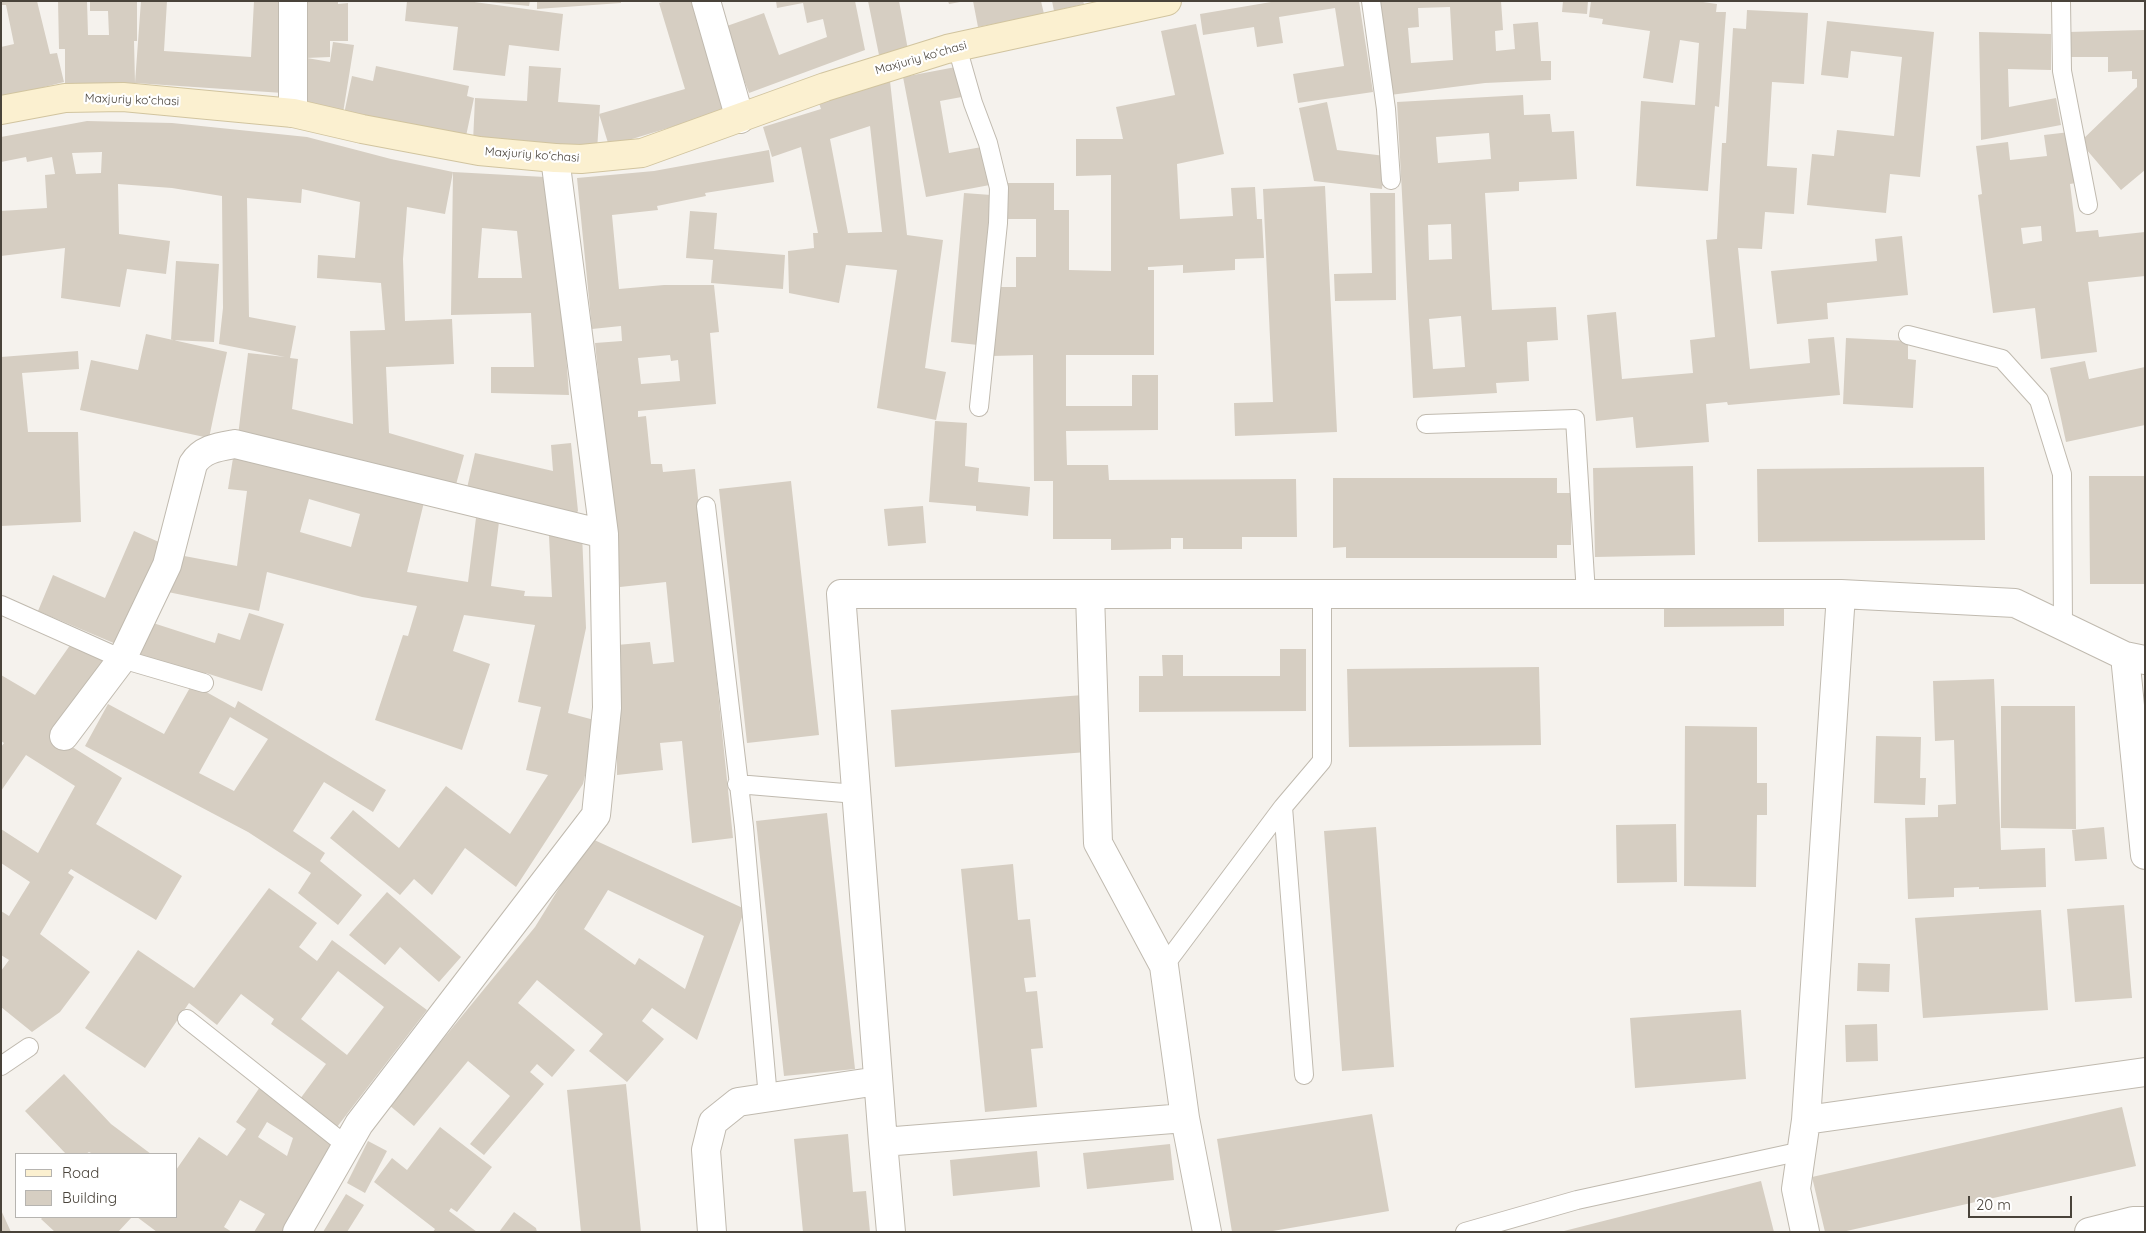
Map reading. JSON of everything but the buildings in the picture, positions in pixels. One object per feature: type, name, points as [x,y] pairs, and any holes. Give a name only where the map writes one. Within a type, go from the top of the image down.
[{"type":"street","points":[[293,1],[293,113]]},
{"type":"street","points":[[706,1],[740,118]]},
{"type":"street","name":"Maxjuriy koʻchasi","points":[[1,110],[65,98],[123,97],[293,113],[362,129],[479,151],[581,159],[642,153],[825,87],[957,47],[1167,1]]},
{"type":"street","points":[[297,1232],[359,1124],[596,815],[607,708],[604,534],[555,158]]},
{"type":"street","points":[[64,736],[122,659],[167,565],[193,464],[198,456],[212,449],[234,444],[604,534]]},
{"type":"street","points":[[891,1232],[841,594],[1842,594],[2015,603],[2135,658],[2145,855]]},
{"type":"street","points":[[1090,594],[1098,843],[1164,966],[1185,1118],[1208,1232]]},
{"type":"street","points":[[1805,1232],[1796,1190],[1806,1120],[1842,594]]},
{"type":"street","points":[[1806,1120],[2145,1072]]},
{"type":"street","points":[[712,1232],[706,1150],[713,1122],[738,1102],[878,1081]]},
{"type":"street","points":[[883,1142],[1185,1118]]},
{"type":"street","points":[[2089,1232],[2133,1221],[2145,1221]]},
{"type":"lane","points":[[1371,1],[1386,108],[1391,180]]},
{"type":"lane","points":[[2061,1],[2062,71],[2088,205]]},
{"type":"lane","points":[[957,47],[972,103],[988,143],[999,188],[998,223],[979,407]]},
{"type":"lane","points":[[1908,335],[2002,359],[2039,400],[2062,474],[2063,626]]},
{"type":"lane","points":[[1426,424],[1574,419],[1586,594]]},
{"type":"lane","points":[[706,506],[737,784],[744,827],[768,1098]]},
{"type":"lane","points":[[1164,966],[1283,806],[1322,761],[1322,594]]},
{"type":"lane","points":[[1,605],[122,659],[204,682]]},
{"type":"lane","points":[[737,784],[856,794]]},
{"type":"lane","points":[[1283,806],[1304,1075]]},
{"type":"lane","points":[[187,1019],[347,1146]]},
{"type":"lane","points":[[1,1066],[29,1047]]},
{"type":"lane","points":[[1465,1232],[1577,1200],[1802,1151]]}]
